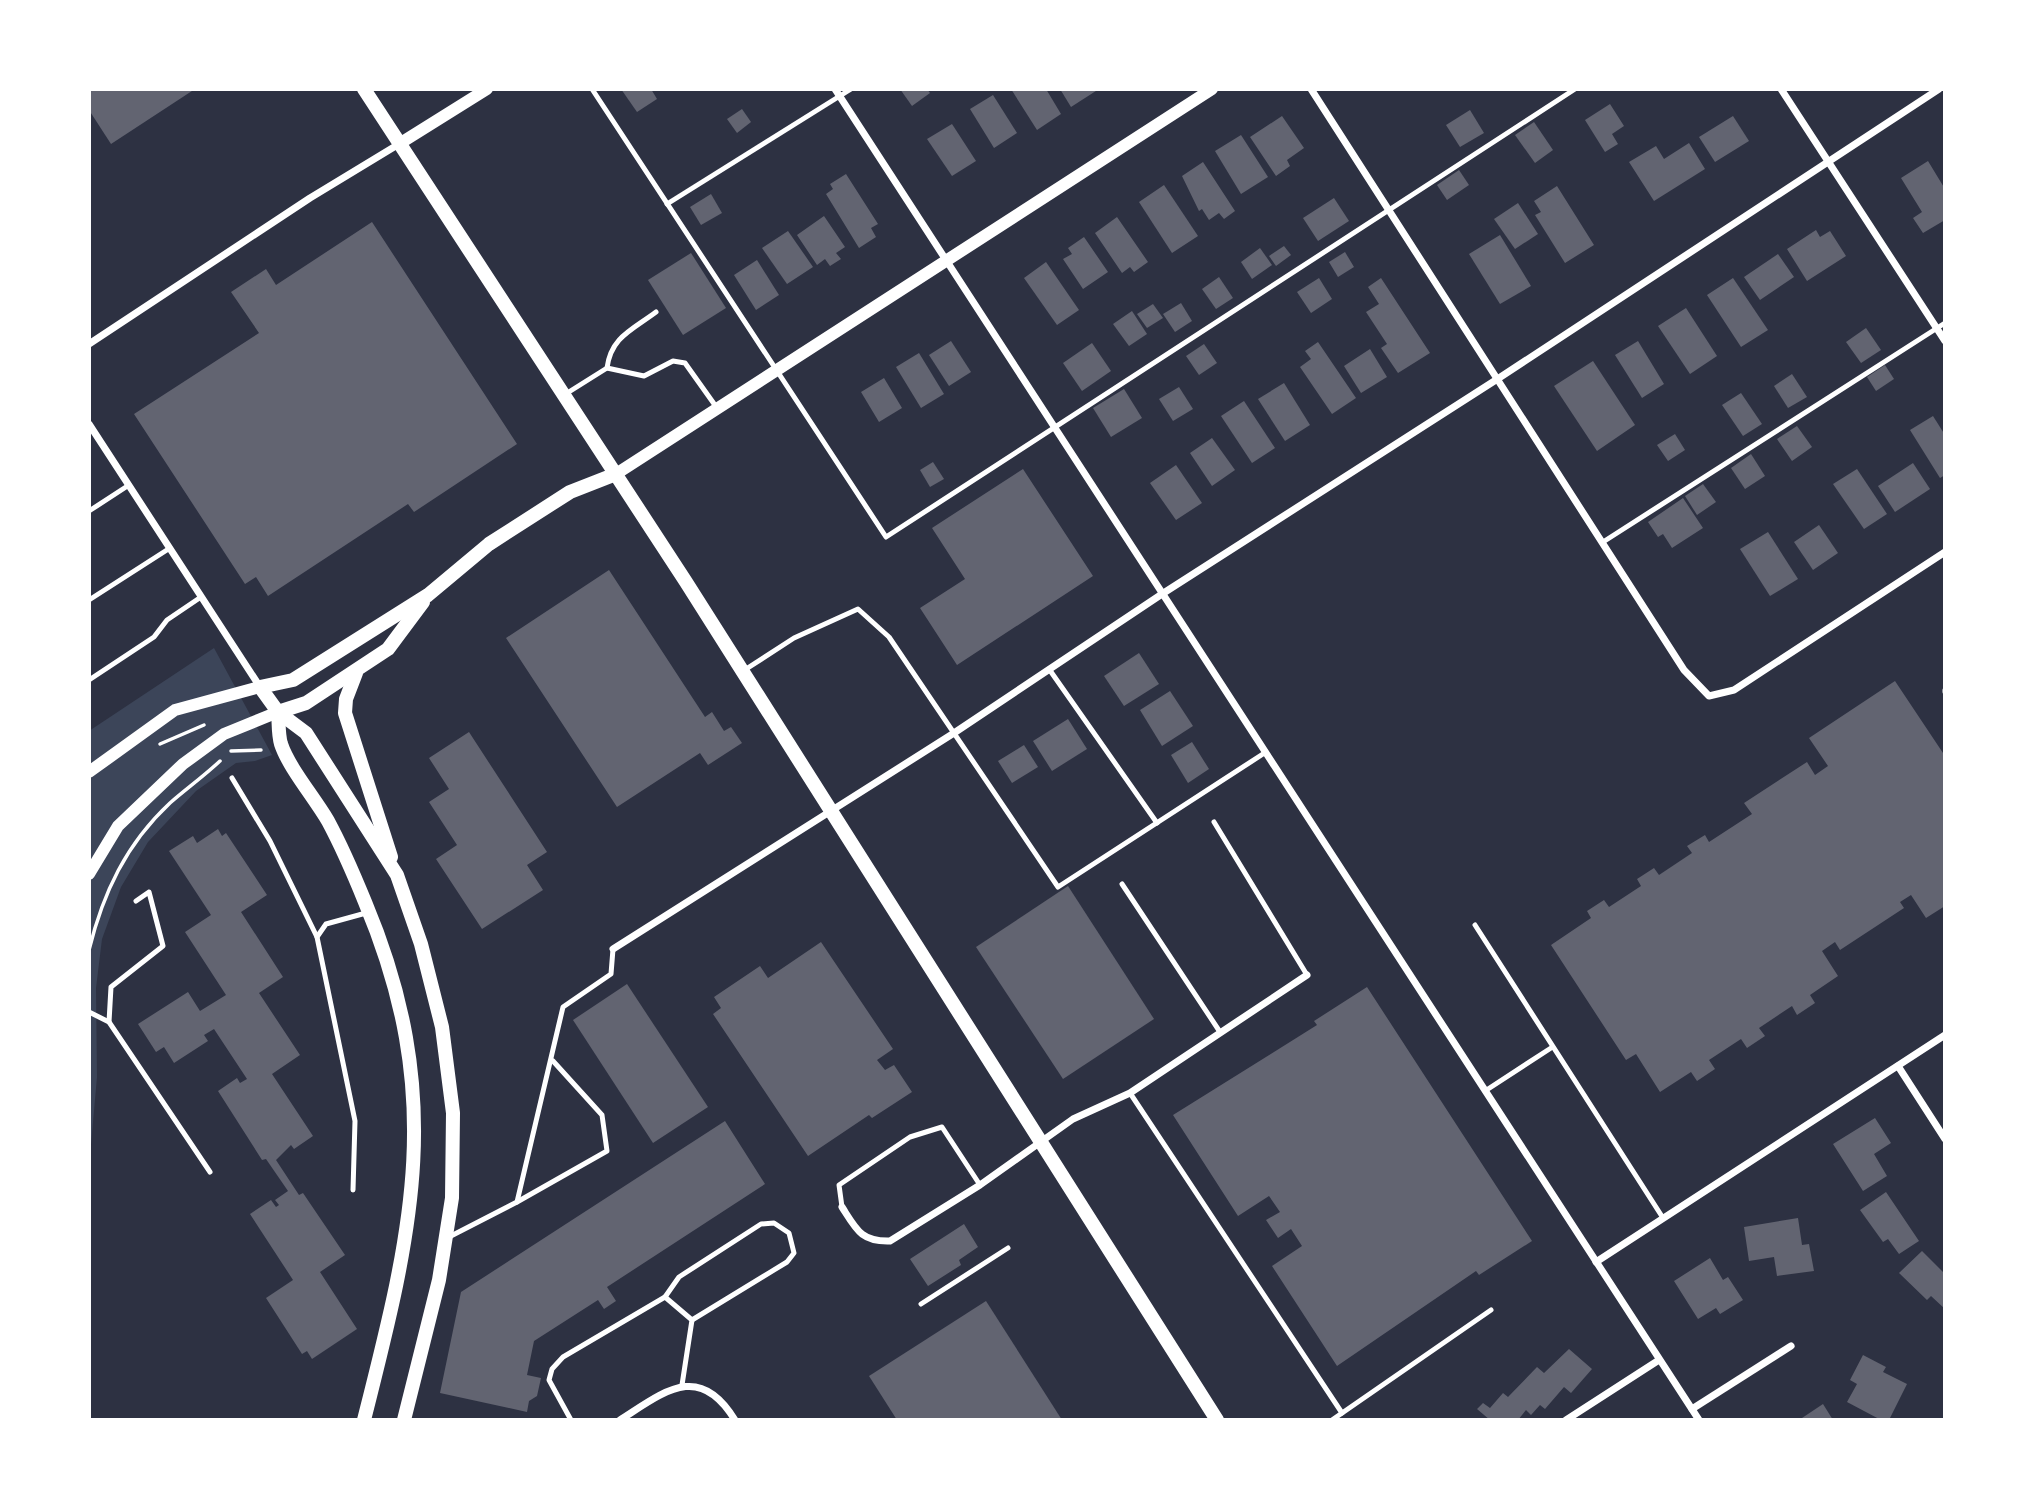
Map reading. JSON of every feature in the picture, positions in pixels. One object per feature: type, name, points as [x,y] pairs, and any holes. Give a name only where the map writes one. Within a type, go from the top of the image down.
[{"type":"main road","points":[[364,89],[616,474],[829,811],[1042,1140],[1217,1420]]},
{"type":"main road","points":[[397,875],[306,733],[278,712],[260,687],[293,680],[428,595],[489,544],[570,492],[616,474]]},
{"type":"main road","points":[[278,712],[306,703],[356,673],[388,649],[428,595]]},
{"type":"main road","points":[[356,673],[345,713],[433,983],[449,1069],[454,1157],[446,1238],[439,1280],[404,1420]]},
{"type":"main road","points":[[278,712],[281,743],[329,823],[369,912],[397,993],[406,1033],[415,1113],[415,1154],[400,1272],[364,1420]]},
{"type":"street","points":[[89,344],[310,198],[487,89]]},
{"type":"street","points":[[616,474],[1212,89]]},
{"type":"street","points":[[1311,89],[1684,670],[1709,696],[1734,690],[1945,552]]},
{"type":"street","points":[[1782,89],[1945,341]]},
{"type":"street","points":[[613,949],[954,733],[1162,594],[1499,378],[1939,89]]},
{"type":"street","points":[[837,93],[1699,1420]]},
{"type":"street","points":[[89,424],[260,687],[174,710],[89,772]]},
{"type":"street","points":[[89,874],[118,826],[183,764],[224,734],[278,712]]},
{"type":"street","points":[[842,1206],[859,1232],[873,1242],[890,1241],[980,1185],[1073,1119],[1130,1093],[1307,975]]},
{"type":"street","points":[[1596,1262],[1945,1035]]},
{"type":"street","points":[[1898,1066],[1945,1139]]},
{"type":"street","points":[[1692,1409],[1791,1346]]},
{"type":"street","points":[[1566,1420],[1659,1360]]},
{"type":"street","points":[[620,1420],[668,1389],[682,1385],[698,1386],[725,1404],[735,1420]]},
{"type":"lane","points":[[592,89],[886,537],[1575,89]]},
{"type":"lane","points":[[667,204],[837,93],[851,89]]},
{"type":"lane","points":[[607,368],[610,349],[618,339],[656,312]]},
{"type":"lane","points":[[1603,542],[1945,323]]},
{"type":"lane","points":[[564,395],[607,368],[644,376],[674,361],[685,363],[718,409]]},
{"type":"lane","points":[[89,512],[129,485]]},
{"type":"lane","points":[[89,600],[170,548]]},
{"type":"lane","points":[[89,680],[154,637],[167,620],[201,597]]},
{"type":"lane","points":[[742,672],[794,638],[858,609],[889,637],[1058,887],[1266,752]]},
{"type":"lane","points":[[1049,669],[1157,823]]},
{"type":"lane","points":[[232,778],[270,841],[317,937],[355,1121],[353,1190]]},
{"type":"lane","points":[[1214,822],[1307,975]]},
{"type":"lane","points":[[1122,884],[1220,1032]]},
{"type":"lane","points":[[109,1022],[111,987],[163,946],[149,892],[136,901]]},
{"type":"lane","points":[[317,937],[326,924],[369,912]]},
{"type":"lane","points":[[1475,925],[1551,1048],[1663,1218]]},
{"type":"lane","points":[[517,1202],[553,1061],[563,1007],[611,974],[613,949]]},
{"type":"lane","points":[[89,1012],[109,1022],[210,1172]]},
{"type":"lane","points":[[1485,1091],[1551,1048]]},
{"type":"lane","points":[[446,1238],[607,1151],[602,1115],[553,1061]]},
{"type":"lane","points":[[1130,1093],[1342,1413]]},
{"type":"lane","points":[[842,1206],[839,1185],[910,1136],[943,1127],[980,1185]]},
{"type":"lane","points":[[571,1420],[549,1380],[552,1369],[563,1357],[665,1297],[679,1277],[761,1224],[774,1223],[789,1233],[794,1253],[787,1262],[692,1320],[682,1385]]},
{"type":"lane","points":[[922,1304],[1008,1248]]},
{"type":"lane","points":[[665,1297],[692,1320]]},
{"type":"lane","points":[[1332,1420],[1491,1310]]},
{"type":"path","points":[[149,749],[207,724]]},
{"type":"path","points":[[89,950],[113,877],[131,847],[152,823],[231,751],[261,750]]},
{"type":"shaded area","points":[[214,648],[272,755],[255,761],[236,763],[196,791],[148,842],[121,887],[102,939],[96,988],[97,1077],[89,1167],[89,731]]},
{"type":"building","points":[[89,89],[195,89],[111,144],[89,110]]},
{"type":"building","points":[[621,89],[651,89],[657,99],[637,112]]},
{"type":"building","points":[[900,89],[927,89],[930,93],[912,106]]},
{"type":"building","points":[[1011,89],[1046,89],[1061,114],[1037,130]]},
{"type":"building","points":[[1060,89],[1099,89],[1071,107]]},
{"type":"building","points":[[993,95],[1017,133],[994,148],[970,109]]},
{"type":"building","points":[[1610,104],[1624,126],[1612,134],[1618,144],[1605,152],[1585,120]]},
{"type":"building","points":[[742,109],[751,122],[737,133],[727,119]]},
{"type":"building","points":[[1470,110],[1484,133],[1460,147],[1446,125]]},
{"type":"building","points":[[1282,116],[1304,148],[1287,160],[1290,166],[1276,176],[1250,137]]},
{"type":"building","points":[[1733,116],[1749,141],[1715,162],[1699,137]]},
{"type":"building","points":[[1534,122],[1553,150],[1535,163],[1515,135]]},
{"type":"building","points":[[952,124],[976,161],[952,176],[927,139]]},
{"type":"building","points":[[1241,135],[1268,177],[1241,194],[1215,151]]},
{"type":"building","points":[[1689,143],[1705,169],[1654,201],[1629,162],[1656,146],[1664,159]]},
{"type":"building","points":[[1928,161],[1945,189],[1945,220],[1923,233],[1913,218],[1922,212],[1901,178]]},
{"type":"building","points":[[1203,162],[1235,211],[1224,219],[1219,213],[1209,220],[1202,209],[1199,211],[1182,176]]},
{"type":"building","points":[[1459,170],[1469,185],[1447,200],[1437,185]]},
{"type":"building","points":[[846,174],[878,224],[871,228],[876,237],[859,248],[826,194],[833,189],[830,184]]},
{"type":"building","points":[[1164,185],[1198,236],[1172,253],[1139,202]]},
{"type":"building","points":[[1557,186],[1594,245],[1565,263],[1535,215],[1541,212],[1534,201]]},
{"type":"building","points":[[711,194],[722,213],[701,225],[690,207]]},
{"type":"building","points":[[1334,198],[1349,221],[1318,241],[1303,218]]},
{"type":"building","points":[[1518,203],[1538,234],[1515,249],[1494,219]]},
{"type":"building","points":[[824,216],[845,247],[836,253],[841,259],[830,266],[825,259],[817,265],[797,235]]},
{"type":"building","points":[[1117,217],[1148,262],[1134,272],[1130,267],[1122,273],[1095,233]]},
{"type":"building","points":[[372,222],[517,444],[414,512],[408,504],[268,596],[256,577],[245,584],[134,414],[259,333],[231,292],[266,269],[276,285]]},
{"type":"building","points":[[1816,230],[1820,237],[1830,231],[1846,256],[1807,281],[1787,249]]},
{"type":"building","points":[[788,231],[813,267],[787,284],[762,248]]},
{"type":"building","points":[[1500,235],[1531,286],[1500,304],[1469,254]]},
{"type":"building","points":[[1084,237],[1108,272],[1083,289],[1063,259],[1072,254],[1068,248]]},
{"type":"building","points":[[1284,246],[1291,255],[1276,266],[1269,256]]},
{"type":"building","points":[[1260,248],[1272,265],[1252,279],[1241,262]]},
{"type":"building","points":[[1345,252],[1354,267],[1338,277],[1329,262]]},
{"type":"building","points":[[691,253],[726,308],[683,335],[648,280]]},
{"type":"building","points":[[1778,254],[1794,277],[1760,300],[1744,277]]},
{"type":"building","points":[[757,260],[779,295],[756,310],[734,275]]},
{"type":"building","points":[[1046,262],[1079,310],[1057,325],[1024,278]]},
{"type":"building","points":[[1219,277],[1233,298],[1216,309],[1202,289]]},
{"type":"building","points":[[1319,278],[1332,299],[1311,313],[1297,292]]},
{"type":"building","points":[[1381,278],[1430,353],[1398,373],[1381,348],[1387,344],[1366,312],[1379,304],[1368,287]]},
{"type":"building","points":[[1733,278],[1768,330],[1741,347],[1707,295]]},
{"type":"building","points":[[1181,303],[1192,321],[1175,332],[1163,314]]},
{"type":"building","points":[[1153,304],[1163,318],[1147,328],[1137,314]]},
{"type":"building","points":[[1686,308],[1717,356],[1690,374],[1658,326]]},
{"type":"building","points":[[1132,311],[1147,334],[1129,346],[1113,324]]},
{"type":"building","points":[[1866,328],[1881,350],[1861,363],[1846,342]]},
{"type":"building","points":[[951,341],[971,372],[949,386],[929,355]]},
{"type":"building","points":[[1638,341],[1664,384],[1642,398],[1615,355]]},
{"type":"building","points":[[1318,342],[1356,398],[1332,414],[1300,367],[1311,359],[1305,351]]},
{"type":"building","points":[[1092,343],[1111,371],[1082,391],[1063,363]]},
{"type":"building","points":[[1204,344],[1217,363],[1199,375],[1186,356]]},
{"type":"building","points":[[1370,349],[1387,377],[1361,393],[1344,366]]},
{"type":"building","points":[[919,353],[944,394],[921,408],[896,367]]},
{"type":"building","points":[[1593,361],[1635,425],[1597,451],[1554,386]]},
{"type":"building","points":[[1885,365],[1894,379],[1876,391],[1867,377]]},
{"type":"building","points":[[1792,374],[1807,397],[1788,408],[1774,386]]},
{"type":"building","points":[[884,378],[902,408],[879,422],[861,392]]},
{"type":"building","points":[[1284,383],[1310,425],[1285,441],[1258,399]]},
{"type":"building","points":[[1179,387],[1193,409],[1173,421],[1159,399]]},
{"type":"building","points":[[1124,389],[1142,418],[1111,437],[1093,408]]},
{"type":"building","points":[[1741,393],[1762,424],[1743,436],[1722,405]]},
{"type":"building","points":[[1244,401],[1275,448],[1252,463],[1221,416]]},
{"type":"building","points":[[1933,416],[1945,435],[1945,475],[1940,478],[1910,430]]},
{"type":"building","points":[[1797,426],[1812,447],[1792,461],[1777,439]]},
{"type":"building","points":[[1675,434],[1685,450],[1668,461],[1657,445]]},
{"type":"building","points":[[1212,438],[1235,470],[1212,486],[1190,453]]},
{"type":"building","points":[[1751,454],[1765,476],[1745,489],[1731,468]]},
{"type":"building","points":[[933,462],[944,479],[930,487],[920,470]]},
{"type":"building","points":[[1913,463],[1930,489],[1895,512],[1878,486]]},
{"type":"building","points":[[1176,465],[1202,503],[1176,520],[1150,483]]},
{"type":"building","points":[[1023,469],[1093,576],[957,665],[920,608],[965,579],[932,528]]},
{"type":"building","points":[[1857,469],[1887,514],[1864,529],[1833,484]]},
{"type":"building","points":[[1703,484],[1716,502],[1697,515],[1685,496]]},
{"type":"building","points":[[1683,498],[1703,528],[1672,548],[1663,534],[1658,537],[1648,522]]},
{"type":"building","points":[[1819,525],[1838,553],[1813,570],[1794,542]]},
{"type":"building","points":[[1768,532],[1798,579],[1770,596],[1740,549]]},
{"type":"building","points":[[609,570],[705,717],[712,712],[724,731],[731,727],[742,743],[708,765],[700,753],[617,807],[506,638]]},
{"type":"building","points":[[1139,653],[1159,684],[1124,706],[1104,676]]},
{"type":"building","points":[[1895,681],[1945,756],[1945,906],[1926,918],[1911,895],[1900,902],[1904,908],[1840,950],[1835,942],[1822,951],[1838,976],[1810,995],[1815,1003],[1797,1015],[1792,1006],[1759,1028],[1765,1036],[1747,1048],[1741,1039],[1709,1060],[1715,1069],[1697,1081],[1691,1072],[1660,1092],[1636,1054],[1626,1060],[1551,945],[1591,918],[1587,911],[1604,900],[1609,907],[1641,886],[1637,879],[1654,868],[1659,875],[1692,853],[1687,846],[1705,835],[1709,842],[1752,814],[1744,803],[1807,762],[1815,775],[1828,766],[1809,738]]},
{"type":"building","points":[[1170,691],[1193,726],[1162,746],[1140,710]]},
{"type":"building","points":[[1068,719],[1087,749],[1052,771],[1033,741]]},
{"type":"building","points":[[469,732],[547,852],[527,865],[543,890],[482,929],[436,859],[457,845],[429,802],[449,789],[429,758]]},
{"type":"building","points":[[1192,742],[1209,769],[1188,783],[1171,755]]},
{"type":"building","points":[[1024,745],[1038,767],[1012,783],[998,761]]},
{"type":"building","points":[[218,829],[222,836],[226,833],[267,895],[241,912],[283,977],[259,993],[300,1055],[272,1074],[313,1136],[294,1149],[291,1145],[276,1160],[299,1195],[303,1193],[345,1255],[320,1272],[357,1329],[312,1359],[307,1351],[302,1354],[266,1298],[293,1280],[250,1214],[271,1200],[276,1207],[279,1205],[275,1200],[288,1191],[266,1159],[262,1160],[218,1091],[237,1078],[240,1083],[247,1079],[214,1029],[204,1035],[208,1041],[174,1063],[164,1047],[156,1052],[138,1024],[188,992],[200,1011],[226,995],[185,932],[211,915],[169,851],[193,836],[197,843]]},
{"type":"building","points":[[1068,886],[1154,1019],[1063,1079],[976,947]]},
{"type":"building","points":[[821,942],[893,1049],[877,1060],[885,1070],[894,1065],[912,1092],[872,1118],[869,1115],[808,1156],[713,1014],[721,1008],[714,997],[760,966],[768,978]]},
{"type":"building","points":[[627,984],[708,1107],[653,1143],[573,1020]]},
{"type":"building","points":[[1367,987],[1532,1241],[1479,1275],[1476,1271],[1337,1366],[1272,1266],[1302,1246],[1291,1229],[1278,1238],[1266,1220],[1280,1212],[1269,1196],[1238,1216],[1173,1115],[1317,1025],[1314,1021]]},
{"type":"building","points":[[1875,1118],[1891,1143],[1874,1154],[1887,1176],[1863,1191],[1833,1144]]},
{"type":"building","points":[[725,1121],[765,1184],[607,1287],[616,1301],[604,1309],[598,1300],[534,1341],[527,1375],[541,1378],[537,1396],[529,1401],[527,1412],[440,1393],[461,1292]]},
{"type":"building","points":[[1886,1192],[1919,1241],[1899,1254],[1888,1239],[1883,1242],[1860,1210]]},
{"type":"building","points":[[1798,1218],[1802,1245],[1809,1244],[1814,1271],[1777,1276],[1774,1257],[1749,1261],[1744,1227]]},
{"type":"building","points":[[964,1224],[978,1247],[959,1260],[961,1265],[928,1286],[910,1259]]},
{"type":"building","points":[[1922,1251],[1945,1274],[1945,1309],[1931,1296],[1927,1300],[1899,1273]]},
{"type":"building","points":[[1710,1258],[1723,1280],[1728,1277],[1743,1300],[1720,1314],[1716,1308],[1698,1319],[1674,1281]]},
{"type":"building","points":[[986,1301],[1062,1420],[897,1420],[869,1376]]},
{"type":"building","points":[[1569,1349],[1592,1369],[1571,1393],[1564,1387],[1545,1409],[1540,1405],[1531,1415],[1526,1410],[1518,1420],[1490,1420],[1477,1409],[1483,1403],[1490,1408],[1503,1393],[1508,1397],[1537,1367],[1544,1373]]},
{"type":"building","points":[[1863,1355],[1886,1367],[1883,1372],[1907,1384],[1889,1420],[1881,1420],[1847,1402],[1857,1384],[1850,1380]]},
{"type":"building","points":[[1823,1404],[1833,1420],[1799,1420]]}]
